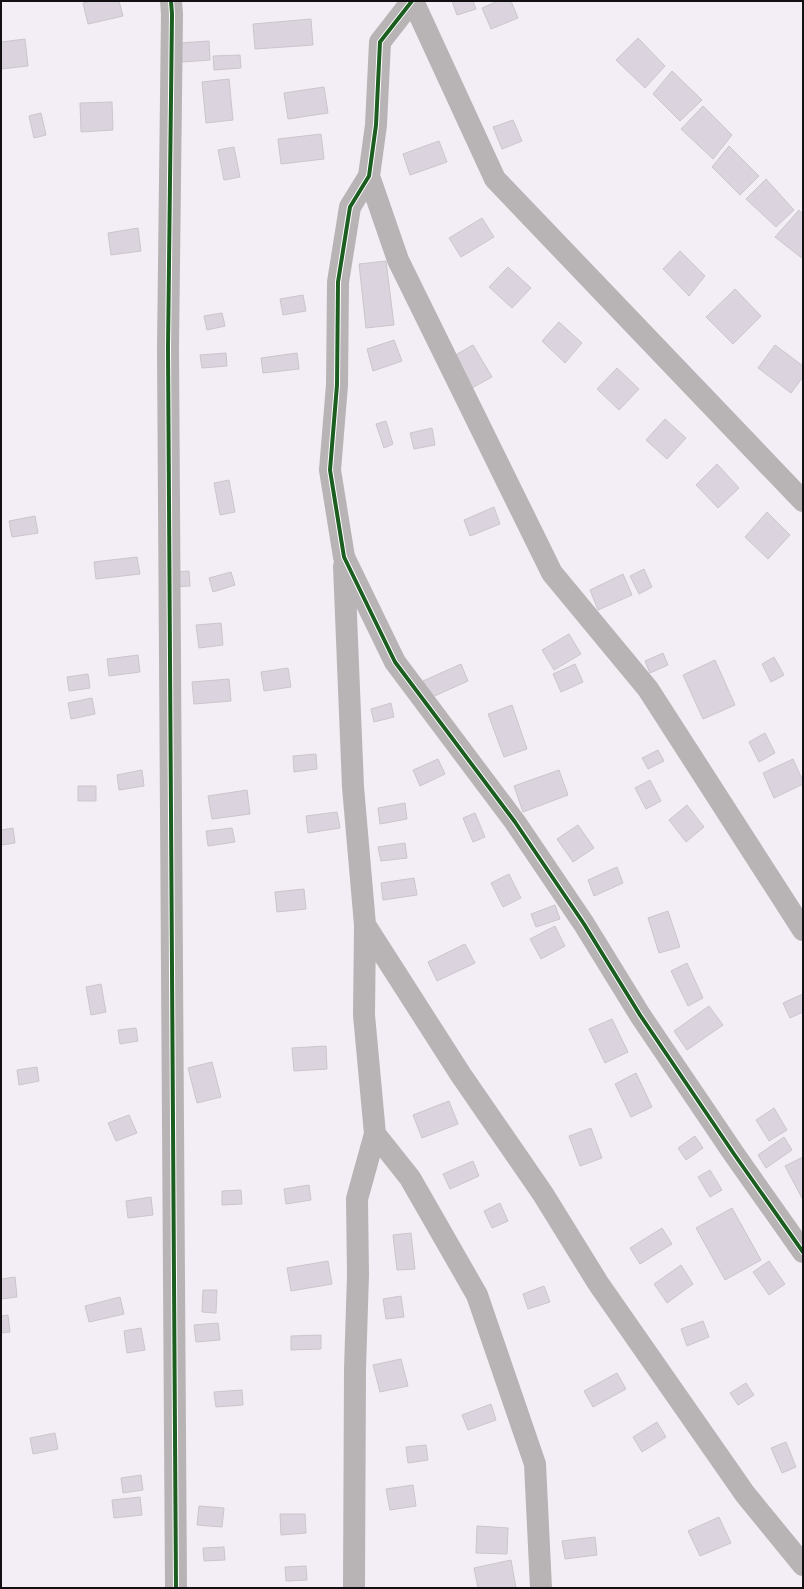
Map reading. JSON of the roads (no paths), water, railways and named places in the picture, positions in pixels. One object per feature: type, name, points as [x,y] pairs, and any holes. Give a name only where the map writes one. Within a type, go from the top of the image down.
[{"type":"street","points":[[171,1],[168,348],[176,1588]]},
{"type":"street","points":[[354,1588],[355,1370],[358,1275],[357,1199],[375,1134],[364,1015],[365,925],[353,787],[344,557],[330,470],[337,385],[338,282],[350,207],[369,176],[376,125],[380,42],[412,1],[495,179],[803,501]]},
{"type":"street","points":[[369,176],[398,260],[552,573],[648,689],[803,930]]},
{"type":"street","points":[[344,557],[395,662],[515,822],[584,924],[640,1015],[734,1154],[803,1252]]},
{"type":"street","points":[[365,925],[461,1075],[543,1194],[598,1283],[745,1494],[803,1564]]},
{"type":"street","points":[[375,1134],[410,1178],[477,1295],[535,1464],[541,1588]]}]
